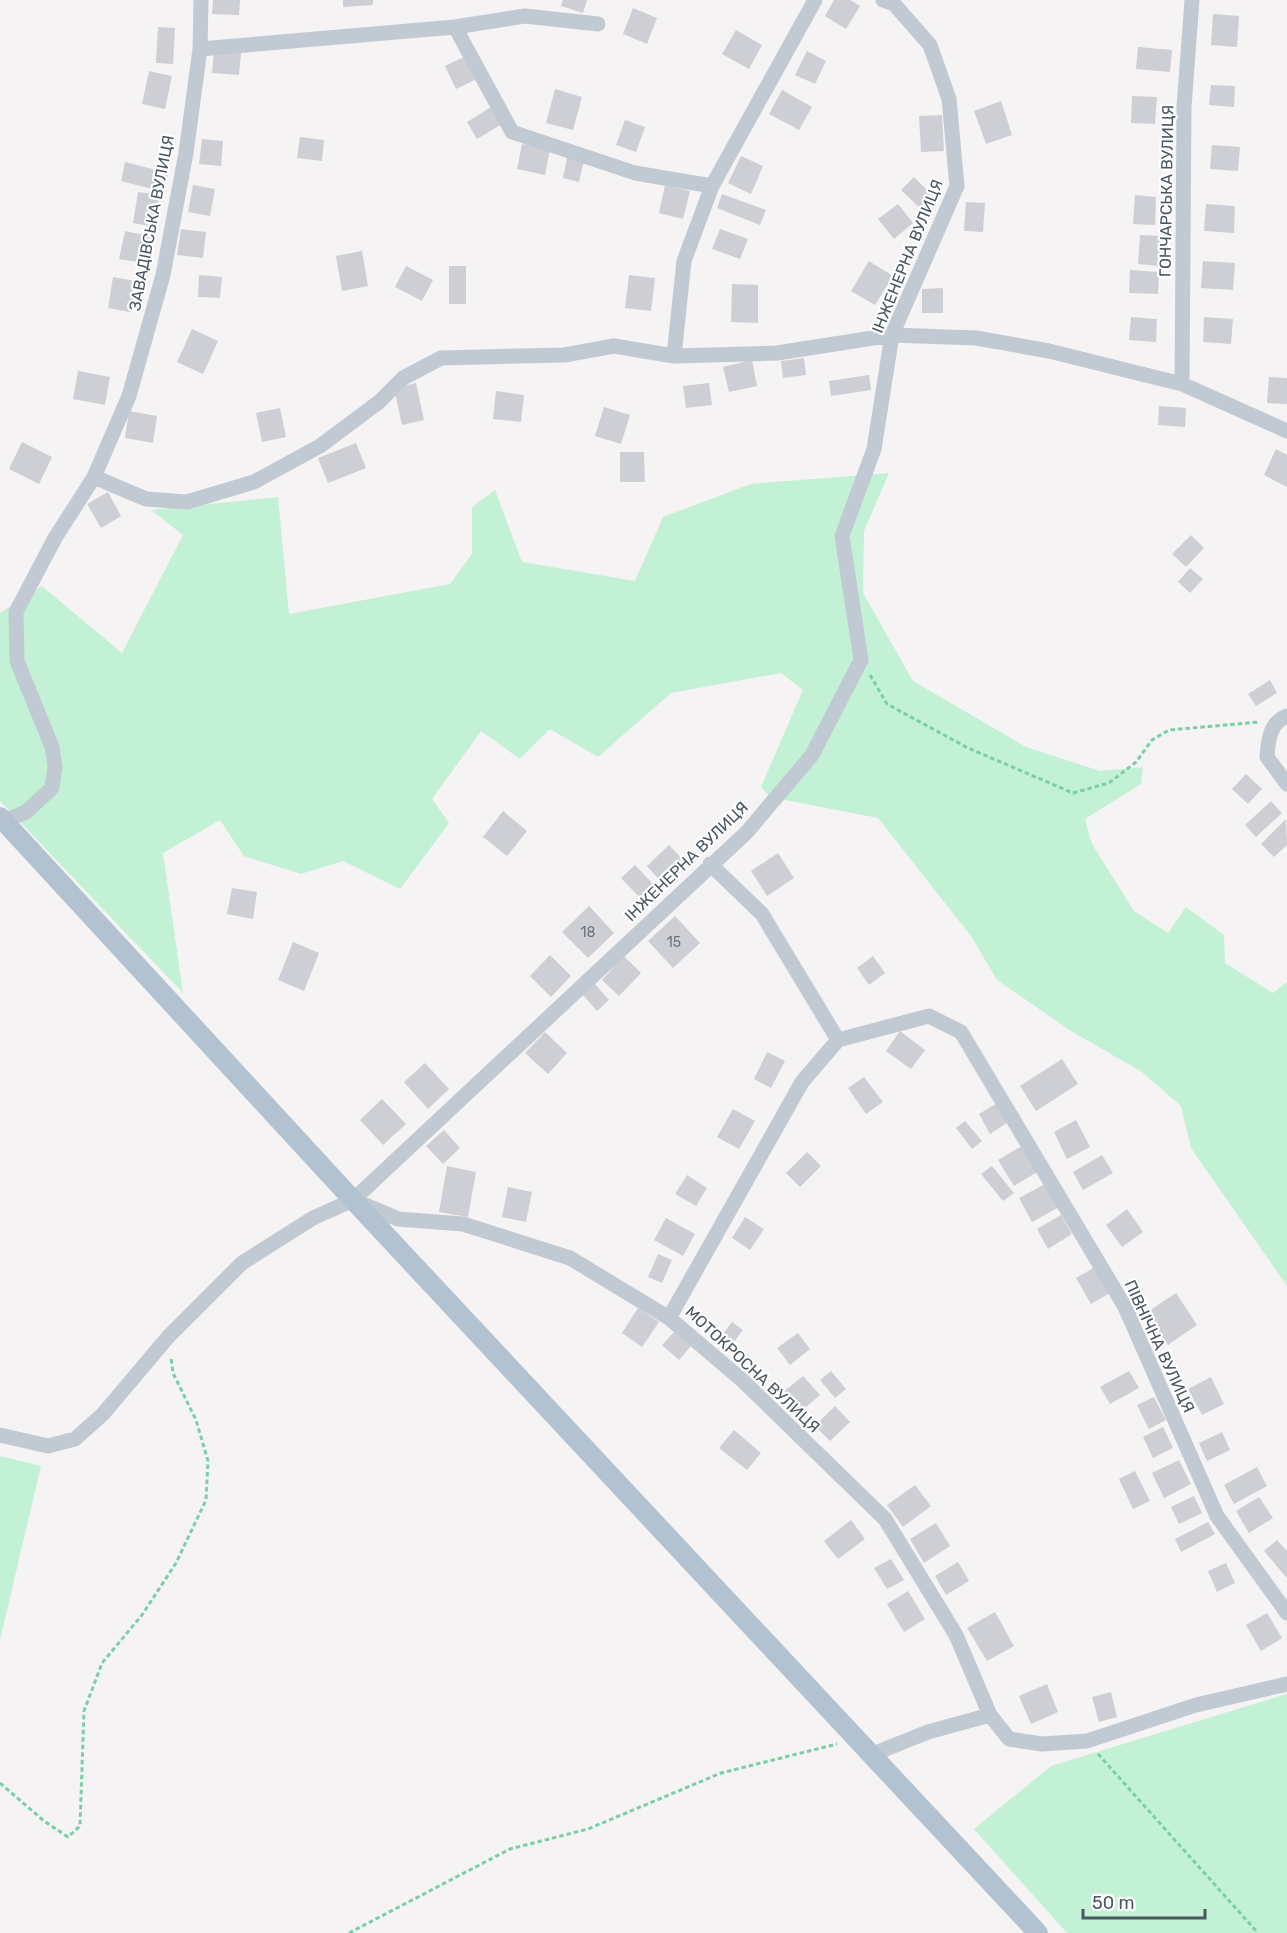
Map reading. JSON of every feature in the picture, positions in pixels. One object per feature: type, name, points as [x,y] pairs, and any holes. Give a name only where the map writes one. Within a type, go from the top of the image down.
[{"type":"main road","points":[[2,819],[353,1200],[1038,1933]]},
{"type":"street","name":"ЗАВАДІВСЬКА ВУЛИЦЯ","points":[[2,819],[26,812],[52,788],[55,766],[52,747],[16,661],[16,612],[55,538],[94,477],[129,396],[163,275],[186,153],[200,49],[201,0]]},
{"type":"street","points":[[674,356],[684,261],[712,186],[815,0]]},
{"type":"street","name":"ІНЖЕНЕРНА ВУЛИЦЯ","points":[[0,1435],[48,1446],[75,1438],[103,1414],[168,1337],[242,1263],[313,1218],[353,1200],[710,864],[747,832],[812,755],[861,660],[842,536],[874,449],[892,335],[957,186],[949,99],[930,45],[894,4],[882,0]]},
{"type":"street","name":"ГОНЧАРСЬКА ВУЛИЦЯ","points":[[1182,384],[1184,107],[1192,0]]},
{"type":"street","points":[[200,49],[454,27],[525,16],[598,24]]},
{"type":"street","points":[[454,27],[512,132],[635,173],[712,186]]},
{"type":"street","points":[[94,477],[146,499],[187,502],[254,482],[320,446],[379,402],[403,378],[441,358],[564,355],[614,346],[674,356],[777,352],[892,335],[975,338],[1049,351],[1182,384],[1287,431]]},
{"type":"street","points":[[1283,717],[1268,737],[1267,757],[1287,784]]},
{"type":"street","points":[[710,864],[762,914],[838,1040]]},
{"type":"street","name":"ПІВНІЧНА ВУЛИЦЯ","points":[[838,1040],[930,1016],[962,1032],[1125,1307],[1217,1516],[1287,1612]]},
{"type":"street","name":"МОТОКРОСНА ВУЛИЦЯ","points":[[838,1040],[802,1082],[669,1318],[742,1380],[885,1519],[956,1635],[990,1715],[1009,1739],[1042,1744],[1088,1741]]},
{"type":"street","points":[[353,1200],[398,1219],[463,1224],[570,1258],[669,1318]]},
{"type":"street","points":[[1088,1741],[1196,1705],[1287,1684]]},
{"type":"street","points":[[873,1754],[928,1732],[990,1715]]},
{"type":"path","points":[[861,660],[887,704],[968,748],[1073,793],[1109,783],[1137,762],[1152,740],[1169,730],[1248,724],[1283,717]]},
{"type":"path","points":[[0,1783],[44,1821],[68,1837],[80,1826],[84,1711],[102,1663],[142,1615],[176,1563],[206,1500],[208,1461],[196,1420],[173,1373],[168,1337]]},
{"type":"path","points":[[1088,1741],[1258,1933]]},
{"type":"path","points":[[349,1933],[510,1849],[588,1829],[721,1773],[834,1743],[843,1746]]},
{"type":"green space","points":[[889,473],[864,531],[863,593],[913,681],[1026,747],[1100,771],[1143,767],[1141,784],[1085,819],[1092,844],[1134,911],[1168,933],[1186,907],[1224,935],[1225,963],[1273,993],[1287,982],[1287,1286],[1191,1148],[1181,1106],[1142,1072],[1071,1031],[997,980],[971,936],[878,818],[770,797],[761,787],[803,690],[781,673],[671,693],[598,757],[550,729],[520,759],[481,731],[432,799],[449,823],[400,889],[343,861],[301,874],[244,856],[220,820],[163,853],[183,993],[0,801],[0,613],[42,586],[122,653],[183,535],[151,510],[278,497],[289,614],[450,584],[472,554],[472,507],[495,490],[522,562],[635,581],[663,517],[751,484]]},
{"type":"green space","points":[[0,1456],[41,1466],[0,1640]]},
{"type":"green space","points":[[1287,1694],[1287,1933],[1067,1933],[974,1829],[1051,1766]]},
{"type":"building","points":[[213,0],[240,0],[239,15],[212,14]]},
{"type":"building","points":[[343,0],[373,0],[373,5],[343,7]]},
{"type":"building","points":[[563,0],[587,0],[583,13],[561,6]]},
{"type":"building","points":[[834,0],[850,0],[860,6],[846,29],[825,16]]},
{"type":"building","points":[[633,8],[657,18],[647,44],[623,34]]},
{"type":"building","points":[[1213,14],[1239,16],[1237,47],[1211,45]]},
{"type":"building","points":[[158,27],[175,28],[173,64],[156,63]]},
{"type":"building","points":[[736,30],[762,45],[749,69],[722,54]]},
{"type":"building","points":[[1138,47],[1172,50],[1170,72],[1136,69]]},
{"type":"building","points":[[214,51],[241,53],[239,75],[212,73]]},
{"type":"building","points":[[807,51],[826,61],[815,84],[795,75]]},
{"type":"building","points":[[464,57],[475,80],[456,89],[445,66]]},
{"type":"building","points":[[149,71],[172,76],[165,109],[142,104]]},
{"type":"building","points":[[1211,85],[1235,86],[1234,107],[1209,105]]},
{"type":"building","points":[[555,89],[582,97],[573,130],[546,123]]},
{"type":"building","points":[[782,90],[812,107],[799,130],[769,114]]},
{"type":"building","points":[[1132,96],[1157,97],[1155,124],[1131,123]]},
{"type":"building","points":[[1001,101],[1012,135],[986,144],[974,111]]},
{"type":"building","points":[[491,107],[502,124],[477,139],[467,122]]},
{"type":"building","points":[[942,115],[944,151],[921,152],[919,116]]},
{"type":"building","points":[[625,120],[645,127],[636,152],[616,145]]},
{"type":"building","points":[[300,137],[324,140],[322,161],[297,158]]},
{"type":"building","points":[[202,139],[223,141],[221,166],[199,164]]},
{"type":"building","points":[[522,144],[550,149],[545,175],[517,169]]},
{"type":"building","points":[[1212,145],[1240,147],[1238,171],[1210,169]]},
{"type":"building","points":[[741,156],[763,166],[751,194],[728,183]]},
{"type":"building","points":[[567,158],[584,161],[579,182],[563,178]]},
{"type":"building","points":[[125,162],[168,173],[164,192],[121,181]]},
{"type":"building","points":[[914,177],[935,198],[923,211],[901,190]]},
{"type":"building","points":[[193,185],[215,189],[210,216],[188,212]]},
{"type":"building","points":[[665,185],[690,191],[683,219],[659,213]]},
{"type":"building","points":[[138,192],[160,195],[155,227],[133,223]]},
{"type":"building","points":[[722,194],[766,210],[760,225],[717,208]]},
{"type":"building","points":[[1135,195],[1156,197],[1155,225],[1133,224]]},
{"type":"building","points":[[966,202],[985,203],[983,232],[964,231]]},
{"type":"building","points":[[898,204],[913,223],[894,239],[878,219]]},
{"type":"building","points":[[1206,204],[1235,206],[1234,233],[1204,231]]},
{"type":"building","points":[[181,229],[206,232],[203,258],[177,255]]},
{"type":"building","points":[[720,229],[748,239],[740,259],[712,249]]},
{"type":"building","points":[[125,231],[149,236],[144,263],[119,259]]},
{"type":"building","points":[[1140,235],[1161,236],[1159,266],[1138,264]]},
{"type":"building","points":[[362,251],[368,286],[342,291],[336,256]]},
{"type":"building","points":[[869,261],[893,276],[875,305],[851,291]]},
{"type":"building","points":[[1203,261],[1235,263],[1233,290],[1201,288]]},
{"type":"building","points":[[406,266],[433,280],[422,301],[395,287]]},
{"type":"building","points":[[449,266],[466,266],[466,304],[449,304]]},
{"type":"building","points":[[1130,270],[1159,272],[1158,294],[1129,293]]},
{"type":"building","points":[[199,275],[222,277],[220,298],[198,297]]},
{"type":"building","points":[[629,275],[655,278],[651,311],[625,308]]},
{"type":"building","points":[[113,277],[135,281],[130,312],[108,308]]},
{"type":"building","points":[[732,284],[758,285],[758,323],[731,322]]},
{"type":"building","points":[[943,288],[943,313],[922,313],[922,289]]},
{"type":"building","points":[[1131,317],[1157,319],[1156,342],[1129,340]]},
{"type":"building","points":[[1204,317],[1233,319],[1231,344],[1203,342]]},
{"type":"building","points":[[192,329],[218,341],[203,374],[177,362]]},
{"type":"building","points":[[804,358],[806,375],[783,378],[781,361]]},
{"type":"building","points":[[752,360],[757,386],[729,392],[723,367]]},
{"type":"building","points":[[78,371],[110,377],[105,405],[73,399]]},
{"type":"building","points":[[869,375],[871,390],[831,396],[829,381]]},
{"type":"building","points":[[1269,377],[1287,378],[1287,404],[1267,403]]},
{"type":"building","points":[[416,383],[424,420],[402,425],[394,388]]},
{"type":"building","points":[[709,383],[712,405],[686,408],[683,386]]},
{"type":"building","points":[[496,391],[524,395],[521,422],[493,419]]},
{"type":"building","points":[[1159,406],[1186,408],[1185,427],[1158,425]]},
{"type":"building","points":[[604,407],[630,415],[621,444],[595,436]]},
{"type":"building","points":[[280,408],[286,437],[262,442],[256,413]]},
{"type":"building","points":[[129,411],[157,416],[153,443],[125,438]]},
{"type":"building","points":[[22,442],[52,457],[39,484],[9,469]]},
{"type":"building","points":[[356,443],[366,468],[328,483],[318,458]]},
{"type":"building","points":[[1276,449],[1287,455],[1287,487],[1264,475]]},
{"type":"building","points":[[620,452],[644,452],[645,482],[620,482]]},
{"type":"building","points":[[108,492],[121,516],[101,528],[87,504]]},
{"type":"building","points":[[1191,535],[1204,548],[1186,567],[1172,554]]},
{"type":"building","points":[[1190,568],[1203,579],[1190,593],[1178,582]]},
{"type":"building","points":[[1270,680],[1277,693],[1256,706],[1248,694]]},
{"type":"building","points":[[1246,774],[1262,789],[1248,804],[1232,789]]},
{"type":"building","points":[[1271,801],[1282,813],[1256,837],[1245,825]]},
{"type":"building","points":[[503,811],[527,831],[507,856],[483,837]]},
{"type":"building","points":[[1286,819],[1287,845],[1274,857],[1261,844]]},
{"type":"building","points":[[669,845],[685,862],[662,883],[647,866]]},
{"type":"building","points":[[778,853],[794,878],[767,896],[751,871]]},
{"type":"building","points":[[635,865],[657,888],[643,901],[621,878]]},
{"type":"building","points":[[232,888],[257,892],[253,919],[227,914]]},
{"type":"building","points":[[589,906],[614,933],[588,958],[562,932]]},
{"type":"building","points":[[675,916],[700,943],[673,968],[648,941]]},
{"type":"building","points":[[293,942],[319,953],[304,991],[278,980]]},
{"type":"building","points":[[550,955],[571,976],[551,997],[530,976]]},
{"type":"building","points":[[624,956],[641,973],[619,996],[602,980]]},
{"type":"building","points":[[873,956],[885,973],[869,985],[857,968]]},
{"type":"building","points":[[595,984],[609,1000],[597,1011],[583,995]]},
{"type":"building","points":[[900,1031],[925,1050],[911,1069],[886,1051]]},
{"type":"building","points":[[545,1032],[567,1053],[548,1074],[525,1053]]},
{"type":"building","points":[[767,1052],[785,1061],[771,1088],[754,1079]]},
{"type":"building","points":[[1062,1059],[1078,1084],[1036,1111],[1020,1086]]},
{"type":"building","points":[[425,1063],[449,1089],[428,1109],[404,1082]]},
{"type":"building","points":[[864,1077],[883,1102],[866,1114],[848,1088]]},
{"type":"building","points":[[382,1099],[406,1124],[383,1145],[360,1120]]},
{"type":"building","points":[[999,1102],[1010,1121],[990,1134],[979,1114]]},
{"type":"building","points":[[733,1109],[755,1121],[739,1149],[717,1137]]},
{"type":"building","points":[[1076,1120],[1090,1147],[1067,1159],[1054,1132]]},
{"type":"building","points":[[965,1121],[982,1141],[972,1149],[956,1128]]},
{"type":"building","points":[[444,1130],[460,1148],[443,1164],[426,1146]]},
{"type":"building","points":[[1022,1146],[1037,1172],[1014,1186],[998,1160]]},
{"type":"building","points":[[807,1152],[821,1166],[800,1187],[786,1173]]},
{"type":"building","points":[[1102,1155],[1113,1173],[1083,1190],[1073,1172]]},
{"type":"building","points":[[447,1166],[476,1172],[468,1217],[439,1212]]},
{"type":"building","points":[[992,1166],[1014,1193],[1003,1201],[981,1174]]},
{"type":"building","points":[[687,1175],[707,1188],[696,1206],[675,1194]]},
{"type":"building","points":[[1047,1183],[1059,1207],[1032,1222],[1019,1198]]},
{"type":"building","points":[[508,1187],[532,1192],[526,1222],[502,1217]]},
{"type":"building","points":[[1127,1209],[1143,1232],[1122,1247],[1106,1225]]},
{"type":"building","points":[[1061,1215],[1072,1234],[1048,1249],[1037,1229]]},
{"type":"building","points":[[745,1217],[764,1229],[750,1250],[732,1238]]},
{"type":"building","points":[[666,1218],[695,1234],[683,1256],[654,1240]]},
{"type":"building","points":[[658,1254],[672,1260],[662,1283],[648,1277]]},
{"type":"building","points":[[1095,1267],[1110,1293],[1091,1304],[1076,1278]]},
{"type":"building","points":[[1176,1293],[1197,1325],[1168,1345],[1146,1313]]},
{"type":"building","points":[[638,1308],[659,1322],[642,1347],[622,1333]]},
{"type":"building","points":[[732,1322],[743,1330],[730,1347],[719,1339]]},
{"type":"building","points":[[674,1332],[691,1346],[679,1360],[662,1345]]},
{"type":"building","points":[[798,1333],[810,1349],[790,1365],[777,1348]]},
{"type":"building","points":[[831,1371],[846,1389],[835,1398],[820,1380]]},
{"type":"building","points":[[1129,1371],[1139,1388],[1110,1404],[1100,1387]]},
{"type":"building","points":[[803,1376],[820,1395],[799,1413],[782,1393]]},
{"type":"building","points":[[1211,1377],[1224,1404],[1202,1415],[1188,1389]]},
{"type":"building","points":[[1154,1397],[1166,1420],[1149,1429],[1137,1405]]},
{"type":"building","points":[[835,1406],[850,1422],[830,1441],[815,1426]]},
{"type":"building","points":[[1163,1427],[1173,1448],[1153,1458],[1143,1437]]},
{"type":"building","points":[[734,1430],[761,1453],[747,1470],[719,1448]]},
{"type":"building","points":[[1222,1432],[1230,1450],[1207,1461],[1199,1443]]},
{"type":"building","points":[[1179,1460],[1191,1484],[1164,1498],[1152,1473]]},
{"type":"building","points":[[1257,1467],[1267,1486],[1234,1504],[1224,1485]]},
{"type":"building","points":[[1135,1471],[1150,1501],[1133,1509],[1119,1479]]},
{"type":"building","points":[[915,1485],[931,1506],[903,1527],[887,1505]]},
{"type":"building","points":[[1194,1496],[1202,1513],[1179,1524],[1171,1507]]},
{"type":"building","points":[[1259,1497],[1273,1518],[1249,1533],[1236,1511]]},
{"type":"building","points":[[851,1520],[865,1539],[838,1559],[824,1541]]},
{"type":"building","points":[[1208,1522],[1215,1534],[1181,1552],[1175,1539]]},
{"type":"building","points":[[936,1523],[950,1546],[924,1563],[910,1539]]},
{"type":"building","points":[[1277,1540],[1287,1551],[1287,1578],[1264,1551]]},
{"type":"building","points":[[891,1559],[904,1580],[887,1589],[874,1568]]},
{"type":"building","points":[[958,1562],[969,1581],[946,1595],[935,1576]]},
{"type":"building","points":[[1226,1563],[1235,1583],[1217,1592],[1208,1571]]},
{"type":"building","points":[[908,1591],[925,1619],[904,1632],[887,1604]]},
{"type":"building","points":[[995,1612],[1014,1646],[987,1661],[967,1628]]},
{"type":"building","points":[[1267,1613],[1282,1638],[1261,1651],[1246,1625]]},
{"type":"building","points":[[1047,1684],[1058,1712],[1031,1724],[1019,1696]]},
{"type":"building","points":[[1111,1692],[1117,1717],[1099,1722],[1092,1697]]}]
